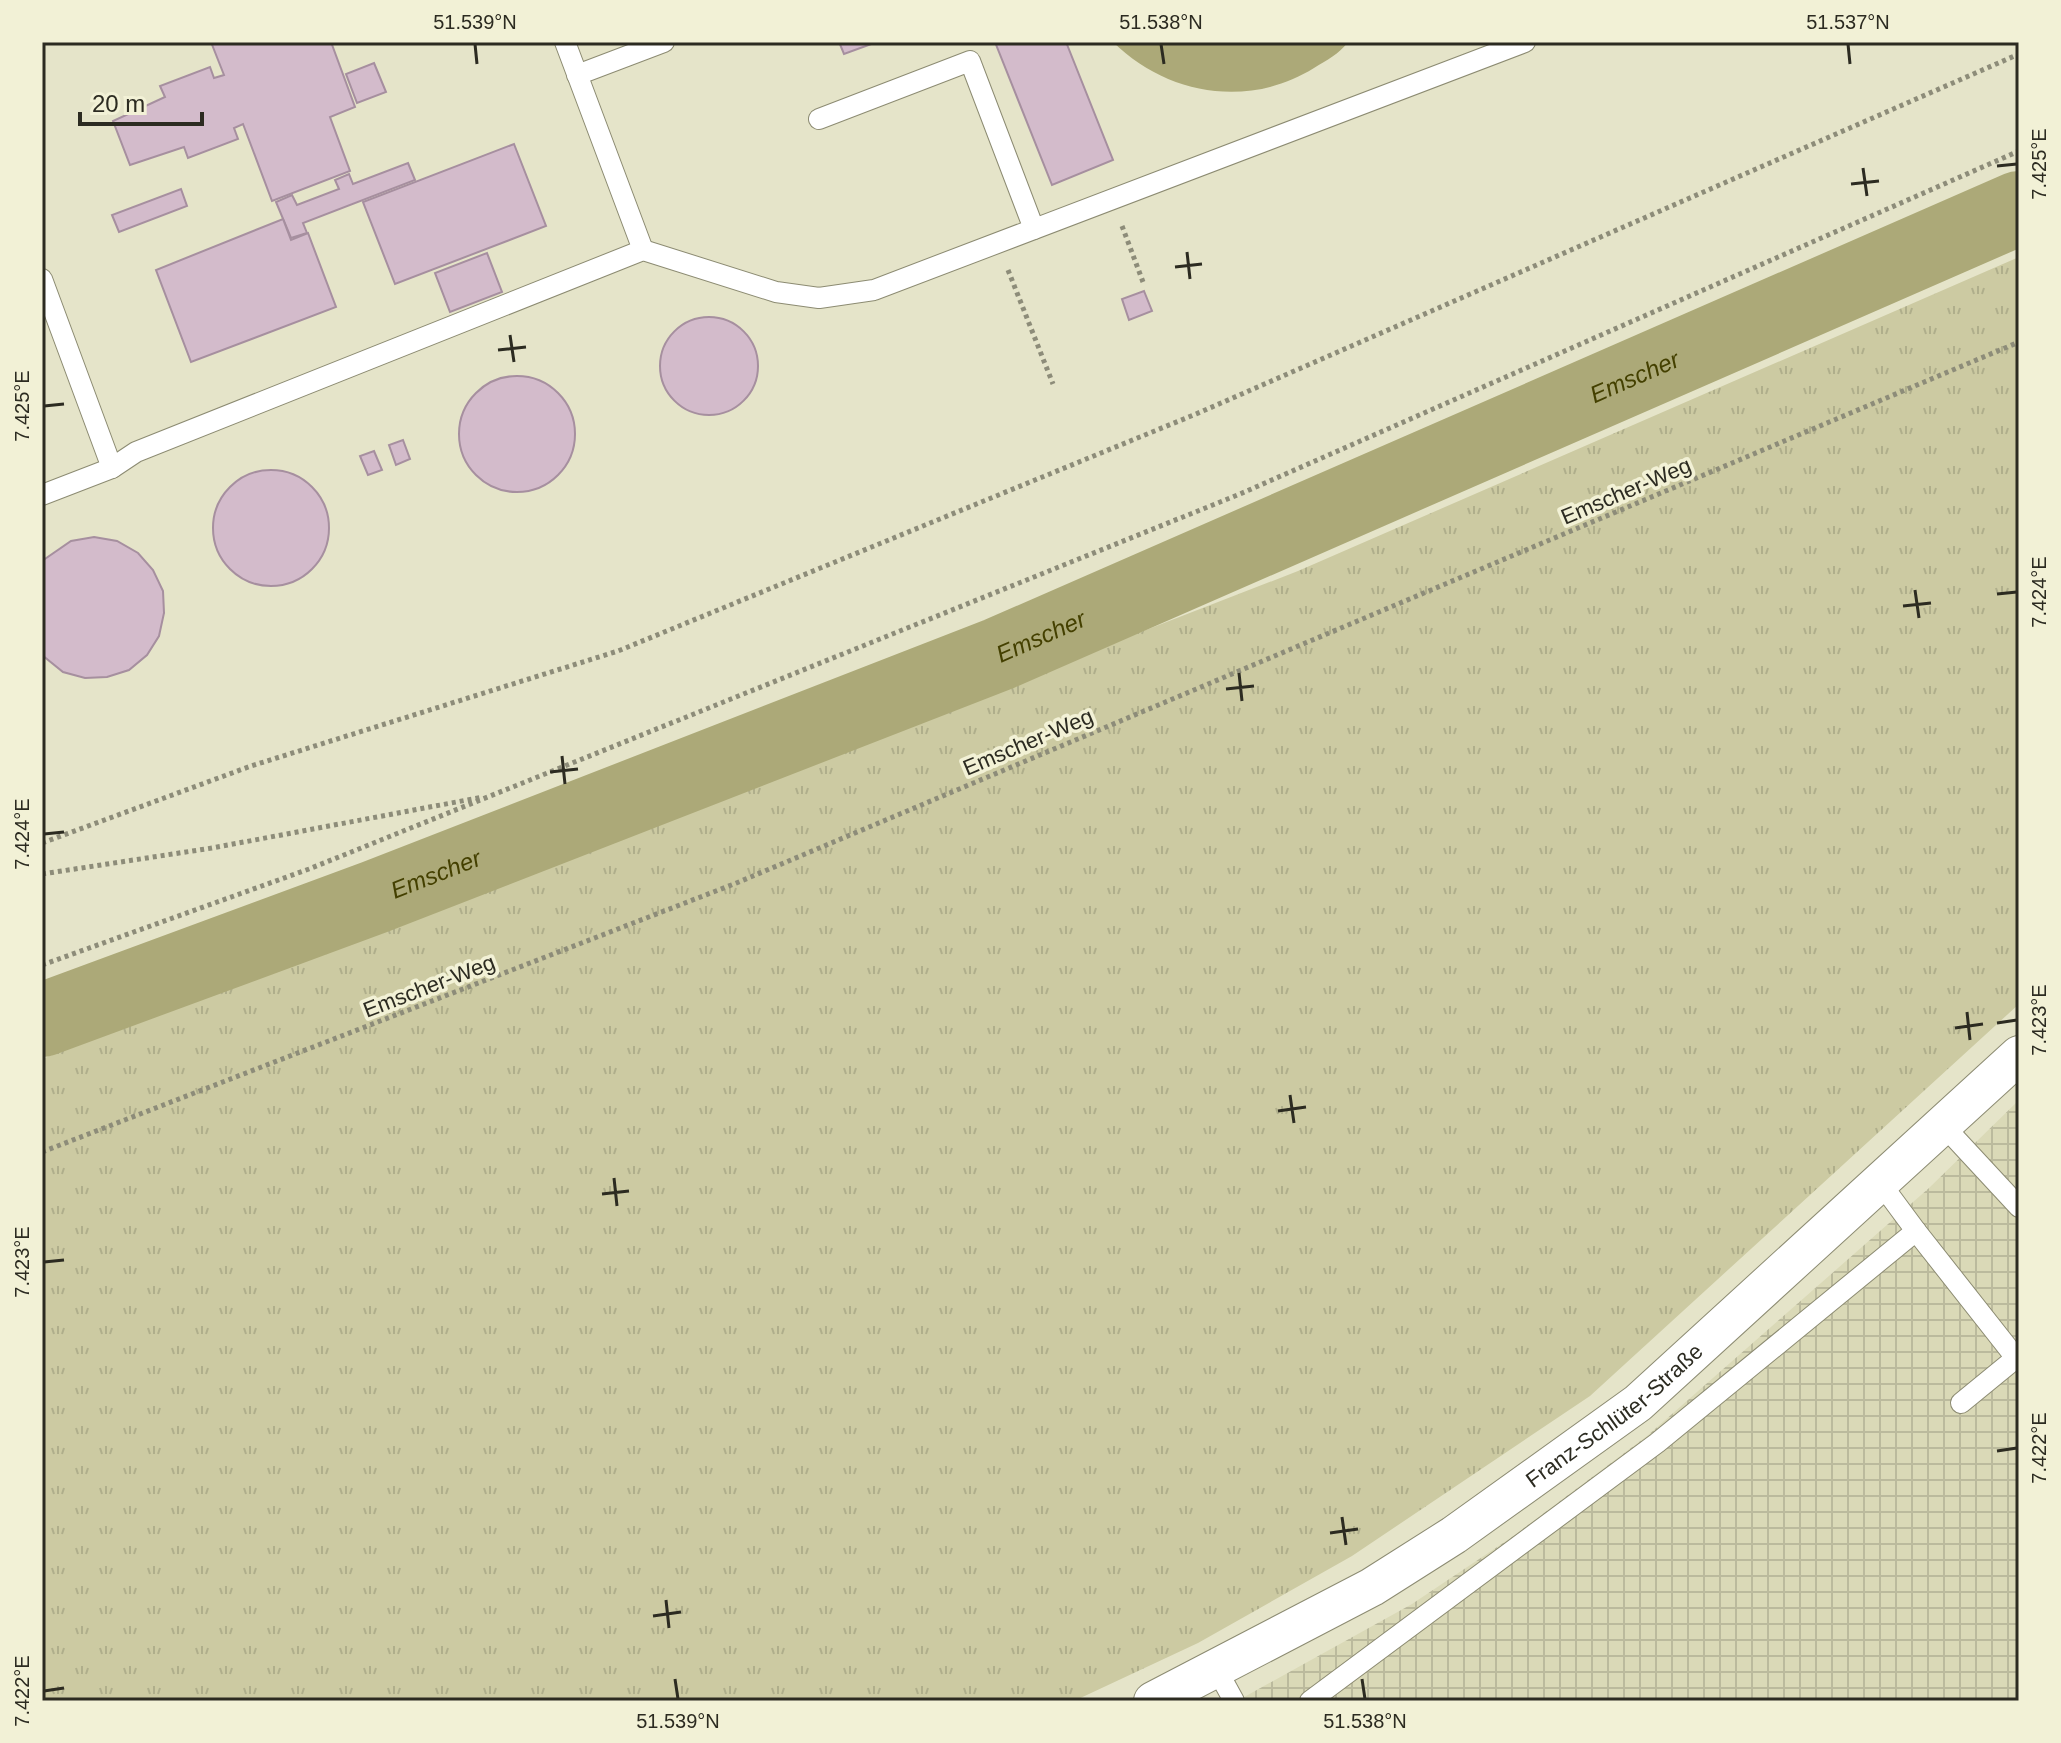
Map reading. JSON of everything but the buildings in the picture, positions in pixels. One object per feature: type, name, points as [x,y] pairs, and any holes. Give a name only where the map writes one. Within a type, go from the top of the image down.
[{"type":"street","name":"Franz-Schlüter-Straße","points":[[1153,1701],[1226,1686],[1443,1543],[1638,1403],[2019,1055]]},
{"type":"lane","points":[[565,42],[643,250]]},
{"type":"lane","points":[[577,75],[664,42]]},
{"type":"lane","points":[[42,495],[112,468],[136,452],[643,250],[776,292],[819,298],[874,290],[1525,42]]},
{"type":"lane","points":[[819,119],[970,61],[1034,229]]},
{"type":"lane","points":[[42,279],[112,468]]},
{"type":"lane","points":[[1942,1124],[2019,1207]]},
{"type":"lane","points":[[1879,1181],[2016,1358],[1961,1403]]},
{"type":"lane","points":[[1310,1701],[1657,1443],[1916,1231]]},
{"type":"path","points":[[42,843],[251,766],[618,651],[1196,414],[2019,54]]},
{"type":"path","points":[[42,965],[309,869],[1240,494],[2019,151]]},
{"type":"path","points":[[1112,199],[1143,282]]},
{"type":"path","points":[[998,243],[1053,384]]},
{"type":"path","name":"Emscher-Weg","points":[[42,1152],[734,884],[2019,342]]},
{"type":"path","points":[[42,874],[212,848],[496,795]]},
{"type":"shaded area","points":[[1113,42],[1348,42],[1328,59],[1289,81],[1236,92],[1183,84],[1158,74],[1134,60]]},
{"type":"shaded area","points":[[2019,1100],[2019,1701],[1237,1701],[1412,1604],[1512,1537],[1647,1436],[1929,1188]]},
{"type":"green space","points":[[2019,257],[2019,1004],[1590,1396],[1352,1556],[1198,1643],[1074,1701],[42,1701],[42,1059],[1298,571]]},
{"type":"waterway","name":"Emscher","points":[[42,1020],[375,897],[999,654],[2019,208]]}]
